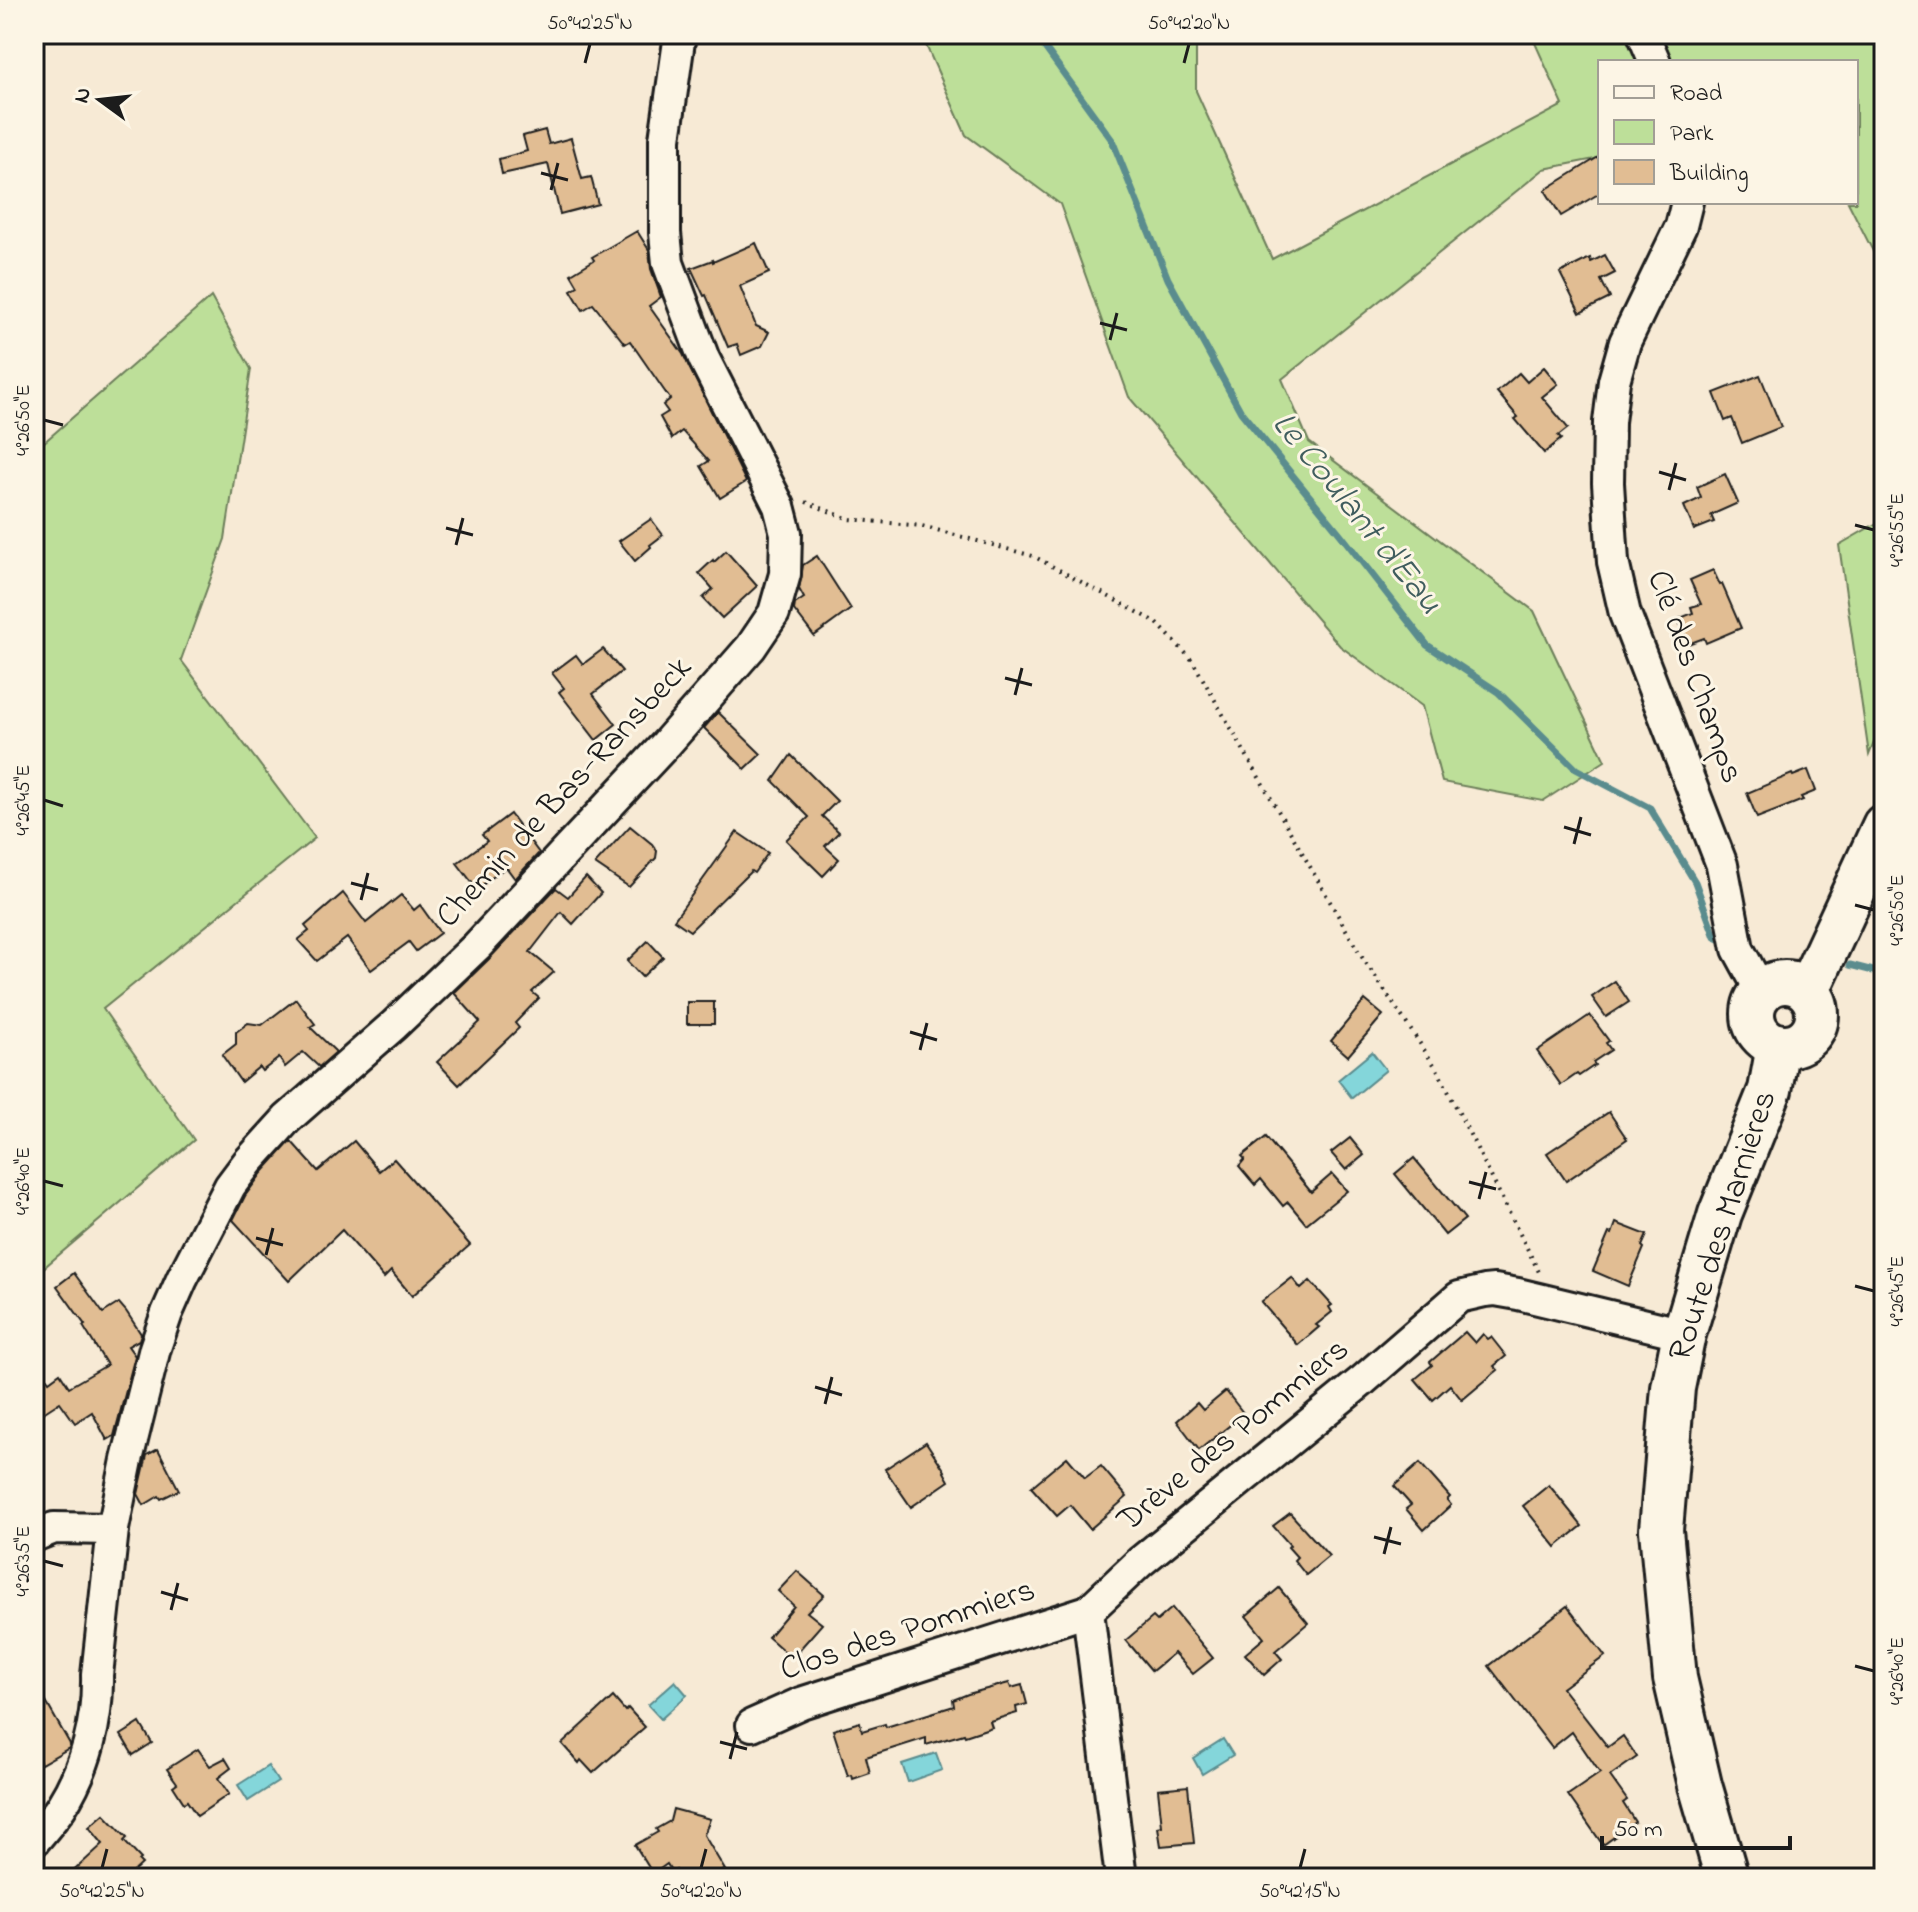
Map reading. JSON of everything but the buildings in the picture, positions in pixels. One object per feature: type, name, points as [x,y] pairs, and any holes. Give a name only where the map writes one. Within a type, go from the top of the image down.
[{"type":"street","name":"Chemin de Bas-Ransbeck","points":[[34,1841],[61,1807],[78,1774],[92,1735],[113,1529],[148,1376],[167,1313],[230,1186],[287,1119],[394,1025],[477,946],[666,744],[751,647],[774,613],[785,574],[786,533],[779,506],[704,359],[668,263],[665,139],[680,34]]},
{"type":"street","points":[[1643,34],[1654,60]]},
{"type":"street","name":"Clé des Champs","points":[[1686,204],[1681,226],[1625,342],[1614,381],[1608,468],[1613,562],[1625,614],[1722,865],[1738,949],[1761,991]]},
{"type":"street","points":[[1761,991],[1785,981],[1797,983],[1808,990],[1884,826]]},
{"type":"street","name":"Route des Marnières","points":[[1761,991],[1753,1006],[1754,1024],[1763,1038],[1778,1046],[1792,1046],[1805,1040],[1814,1029],[1818,1016],[1816,1002],[1808,990]]},
{"type":"street","name":"Route des Marnières","points":[[1727,1878],[1700,1785],[1675,1678],[1661,1530],[1673,1388],[1684,1334],[1720,1214],[1770,1090],[1778,1046]]},
{"type":"street","name":"Drève des Pommiers","points":[[1088,1611],[1140,1562],[1362,1381],[1459,1297],[1495,1290],[1684,1334]]},
{"type":"street","points":[[34,1536],[54,1528],[113,1529]]},
{"type":"street","points":[[1088,1611],[1121,1878]]},
{"type":"street","name":"Clos des Pommiers","points":[[752,1725],[801,1703],[1088,1611]]},
{"type":"path","points":[[779,506],[806,502],[849,519],[922,526],[1033,556],[1156,622],[1192,660],[1360,954],[1437,1069],[1555,1303]]},
{"type":"green space","points":[[921,34],[1196,34],[1196,91],[1272,259],[1563,105],[1531,34],[1884,34],[1884,273],[1849,204],[1858,204],[1858,60],[1598,60],[1598,158],[1544,169],[1282,379],[1309,442],[1534,611],[1605,761],[1543,801],[1442,782],[1422,706],[1340,646],[1129,397],[1060,204],[966,135]]},
{"type":"green space","points":[[211,297],[251,369],[225,539],[181,660],[315,838],[103,1009],[194,1140],[34,1276],[34,451]]},
{"type":"green space","points":[[1884,519],[1884,718],[1869,755],[1839,545]]},
{"type":"water","points":[[1372,1052],[1386,1070],[1352,1098],[1338,1080]]},
{"type":"water","points":[[675,1681],[687,1695],[661,1719],[648,1705]]},
{"type":"water","points":[[1223,1739],[1233,1755],[1202,1774],[1193,1758]]},
{"type":"water","points":[[936,1753],[942,1770],[908,1782],[902,1764]]},
{"type":"water","points":[[268,1766],[278,1782],[248,1801],[238,1785]]},
{"type":"waterway","name":"Le Coulant d'Eau","points":[[1035,34],[1112,140],[1168,279],[1241,412],[1427,645],[1498,692],[1576,769],[1650,808],[1695,882],[1715,937],[1727,942]]},
{"type":"waterway","name":"Le Coulant d'Eau","points":[[1850,965],[1884,976]]}]
